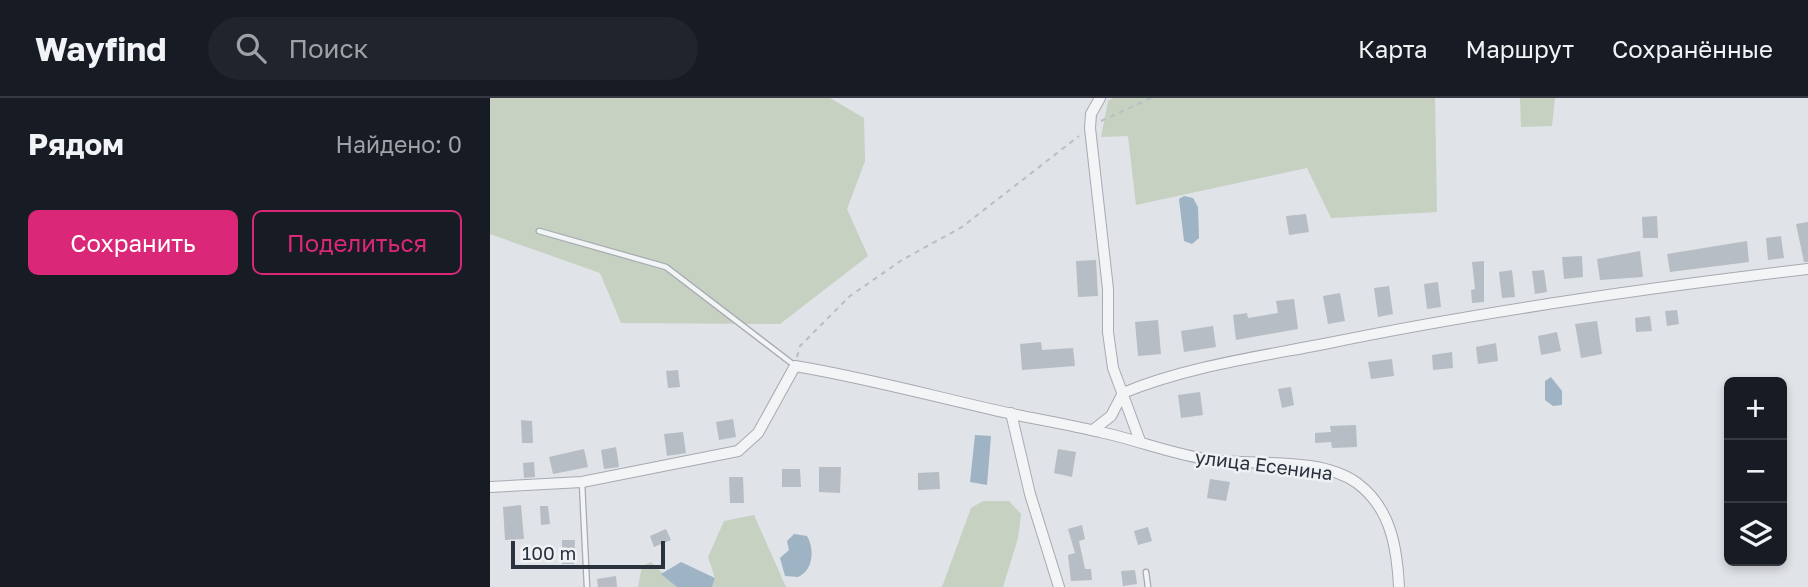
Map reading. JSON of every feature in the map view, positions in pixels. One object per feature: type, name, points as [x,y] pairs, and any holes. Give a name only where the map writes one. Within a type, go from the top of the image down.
[{"type":"street","points":[[1100,98],[1091,114],[1090,128],[1108,289],[1108,332],[1113,368],[1140,441]]},
{"type":"street","points":[[1093,430],[1111,416],[1123,393],[1148,383],[1231,362],[1370,334],[1657,287],[1808,269]]},
{"type":"street","points":[[490,487],[582,482],[738,451],[758,433],[795,366]]},
{"type":"street","name":"улица Есенина","points":[[795,366],[850,375],[1011,414],[1093,430],[1140,441],[1166,451],[1214,460],[1252,460],[1336,471],[1363,489],[1386,519],[1393,538],[1399,587]]},
{"type":"street","points":[[1011,414],[1030,494],[1059,587]]},
{"type":"lane","points":[[539,231],[666,267],[795,366]]},
{"type":"lane","points":[[582,482],[587,587]]},
{"type":"lane","points":[[1146,572],[1148,587]]},
{"type":"path","points":[[795,366],[800,346],[850,296],[902,260],[962,227],[1090,128],[1151,98]]},
{"type":"green space","points":[[490,98],[830,98],[864,118],[865,161],[847,209],[868,256],[780,324],[621,323],[600,273],[490,234]]},
{"type":"green space","points":[[1113,98],[1435,98],[1437,212],[1331,218],[1307,168],[1136,205],[1128,136],[1101,137],[1108,101]]},
{"type":"green space","points":[[1520,98],[1555,98],[1552,126],[1521,127]]},
{"type":"green space","points":[[983,501],[1009,501],[1021,514],[1018,538],[1003,587],[942,587],[971,508]]},
{"type":"green space","points":[[754,515],[786,587],[712,587],[715,578],[708,557],[724,521]]},
{"type":"green space","points":[[651,562],[677,587],[638,587],[642,566]]},
{"type":"water","points":[[1184,196],[1193,198],[1198,207],[1199,238],[1192,244],[1184,241],[1179,199]]},
{"type":"water","points":[[1551,377],[1562,391],[1562,405],[1553,406],[1545,400],[1545,381]]},
{"type":"water","points":[[975,435],[991,436],[987,485],[970,482]]},
{"type":"water","points":[[794,534],[807,536],[811,547],[810,565],[798,577],[785,576],[780,558],[789,550],[787,541]]},
{"type":"water","points":[[681,562],[715,578],[712,587],[677,587],[661,574]]},
{"type":"building","points":[[1306,214],[1309,232],[1289,235],[1286,216]]},
{"type":"building","points":[[1657,216],[1658,238],[1643,238],[1642,217]]},
{"type":"building","points":[[1808,222],[1808,262],[1804,262],[1796,224]]},
{"type":"building","points":[[1781,236],[1784,258],[1768,260],[1766,238]]},
{"type":"building","points":[[1747,241],[1749,262],[1670,272],[1667,254]]},
{"type":"building","points":[[1640,251],[1643,277],[1600,280],[1597,259]]},
{"type":"building","points":[[1582,256],[1583,277],[1564,279],[1562,257]]},
{"type":"building","points":[[1096,260],[1098,296],[1078,297],[1076,261]]},
{"type":"building","points":[[1484,261],[1484,302],[1472,303],[1471,290],[1475,289],[1472,262]]},
{"type":"building","points":[[1512,270],[1515,297],[1502,298],[1499,272]]},
{"type":"building","points":[[1544,270],[1547,292],[1535,294],[1532,271]]},
{"type":"building","points":[[1438,282],[1441,307],[1427,309],[1424,284]]},
{"type":"building","points":[[1389,286],[1393,314],[1378,317],[1374,288]]},
{"type":"building","points":[[1340,293],[1345,321],[1328,324],[1323,296]]},
{"type":"building","points":[[1294,299],[1298,329],[1236,340],[1233,315],[1247,313],[1248,318],[1278,313],[1276,301]]},
{"type":"building","points":[[1677,310],[1679,324],[1667,326],[1665,311]]},
{"type":"building","points":[[1650,316],[1652,331],[1636,332],[1635,318]]},
{"type":"building","points":[[1158,320],[1161,354],[1138,356],[1135,322]]},
{"type":"building","points":[[1597,321],[1602,354],[1581,358],[1575,324]]},
{"type":"building","points":[[1213,326],[1216,347],[1184,352],[1181,331]]},
{"type":"building","points":[[1557,332],[1561,351],[1541,355],[1538,336]]},
{"type":"building","points":[[1041,342],[1042,350],[1073,348],[1075,366],[1022,370],[1020,344]]},
{"type":"building","points":[[1496,343],[1498,361],[1478,364],[1476,347]]},
{"type":"building","points":[[1452,352],[1453,368],[1433,370],[1432,355]]},
{"type":"building","points":[[1392,359],[1394,376],[1371,379],[1368,362]]},
{"type":"building","points":[[678,370],[680,387],[668,388],[666,371]]},
{"type":"building","points":[[1291,387],[1294,405],[1282,408],[1278,389]]},
{"type":"building","points":[[1200,392],[1203,415],[1181,418],[1178,395]]},
{"type":"building","points":[[733,419],[736,437],[719,440],[716,422]]},
{"type":"building","points":[[521,420],[532,421],[533,443],[522,443]]},
{"type":"building","points":[[1356,425],[1357,447],[1332,448],[1331,442],[1315,443],[1315,433],[1331,432],[1330,426]]},
{"type":"building","points":[[683,432],[686,453],[667,456],[664,434]]},
{"type":"building","points":[[616,447],[619,467],[604,469],[601,450]]},
{"type":"building","points":[[584,449],[588,467],[553,474],[549,457]]},
{"type":"building","points":[[1058,449],[1076,452],[1072,477],[1054,473]]},
{"type":"building","points":[[534,462],[535,477],[524,478],[523,463]]},
{"type":"building","points":[[819,467],[841,467],[840,493],[819,492]]},
{"type":"building","points":[[782,469],[800,469],[801,487],[782,487]]},
{"type":"building","points":[[939,472],[940,489],[918,490],[918,473]]},
{"type":"building","points":[[729,477],[743,477],[744,503],[730,503]]},
{"type":"building","points":[[1210,479],[1230,482],[1226,501],[1207,498]]},
{"type":"building","points":[[521,505],[524,539],[505,540],[503,507]]},
{"type":"building","points":[[540,506],[548,506],[550,524],[541,525]]},
{"type":"building","points":[[1082,525],[1085,539],[1079,541],[1085,569],[1091,569],[1092,580],[1071,581],[1068,555],[1075,553],[1068,529]]},
{"type":"building","points":[[1148,527],[1152,541],[1138,545],[1134,531]]},
{"type":"building","points":[[666,529],[671,540],[654,547],[650,536]]},
{"type":"building","points":[[562,540],[575,540],[574,564],[562,564]]},
{"type":"building","points":[[1135,570],[1137,584],[1123,586],[1121,571]]},
{"type":"building","points":[[616,576],[617,587],[598,587],[597,579]]}]
